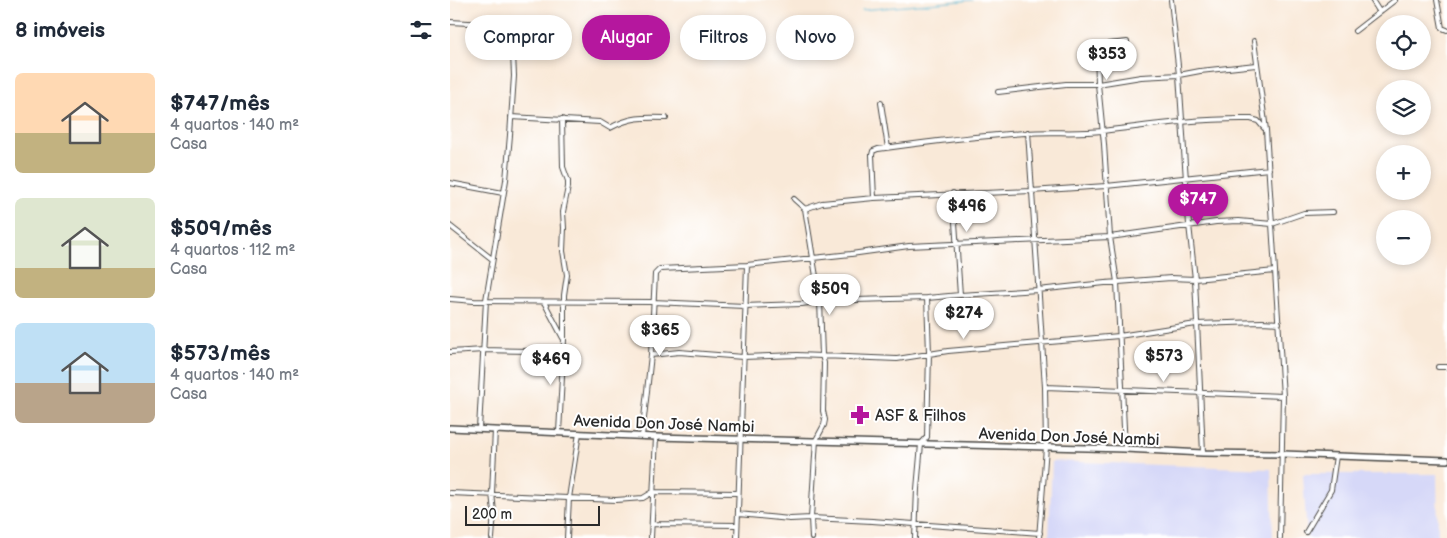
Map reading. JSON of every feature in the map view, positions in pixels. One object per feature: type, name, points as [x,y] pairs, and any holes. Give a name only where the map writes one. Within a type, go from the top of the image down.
[{"type":"street","points":[[1171,0],[1179,75],[1185,177],[1195,279],[1203,453]]},
{"type":"street","points":[[1372,0],[1379,12]]},
{"type":"street","points":[[1355,31],[1395,0]]},
{"type":"street","points":[[1437,0],[1442,28],[1447,30]]},
{"type":"street","points":[[450,22],[506,25],[512,31],[514,76],[506,180],[486,300],[479,429]]},
{"type":"street","points":[[1254,41],[1266,130],[1283,396],[1280,538]]},
{"type":"street","points":[[1125,449],[1117,282],[1110,237],[1097,48],[1099,45],[1127,42]]},
{"type":"street","points":[[998,92],[1066,84],[1098,84],[1141,77],[1179,75],[1256,65]]},
{"type":"street","points":[[881,103],[888,148]]},
{"type":"street","points":[[511,117],[600,122],[610,128],[618,123],[634,118],[666,118]]},
{"type":"street","points":[[874,198],[873,151],[888,148],[950,139],[1028,132],[1102,131],[1183,122],[1251,119],[1258,121],[1266,130]]},
{"type":"street","points":[[559,432],[564,340],[564,295],[567,275],[563,251],[563,212],[567,198],[568,181],[564,167],[562,120]]},
{"type":"street","points":[[1028,132],[1045,387],[1046,447],[1039,538]]},
{"type":"street","points":[[805,209],[822,203],[874,198],[1106,186],[1269,170]]},
{"type":"street","points":[[450,184],[503,193]]},
{"type":"street","points":[[953,193],[960,295]]},
{"type":"street","points":[[794,198],[805,209],[820,301],[824,363],[823,410],[825,420],[816,440],[811,518],[812,538]]},
{"type":"street","points":[[642,436],[651,354],[655,274],[660,269],[747,265],[909,246],[1110,237],[1189,225],[1240,221],[1272,224],[1304,213],[1333,212]]},
{"type":"street","points":[[450,226],[492,259]]},
{"type":"street","points":[[737,538],[747,265]]},
{"type":"street","points":[[450,299],[474,301],[653,302],[745,306],[802,304],[820,301],[927,298],[1171,278],[1195,279],[1275,271]]},
{"type":"street","points":[[915,538],[921,444],[927,437],[929,353],[927,298]]},
{"type":"street","points":[[544,302],[564,340]]},
{"type":"street","points":[[651,354],[679,352],[743,357],[822,355],[897,359],[929,353],[1119,336],[1196,324],[1279,323]]},
{"type":"street","points":[[450,352],[527,350],[553,356],[562,365]]},
{"type":"street","points":[[553,356],[562,352]]},
{"type":"street","points":[[1438,367],[1447,367]]},
{"type":"street","points":[[1045,387],[1283,396]]},
{"type":"street","name":"Avenida Don José Nambi","points":[[450,428],[656,437],[816,440],[1447,460]]},
{"type":"street","points":[[492,538],[494,512],[492,493],[496,430]]},
{"type":"street","points":[[567,538],[569,498],[579,433]]},
{"type":"street","points":[[651,538],[656,437]]},
{"type":"street","points":[[1306,532],[1331,490],[1336,456]]},
{"type":"street","points":[[450,493],[492,493],[633,500],[643,498],[653,492],[738,493]]},
{"type":"street","points":[[738,514],[790,519],[811,518],[1040,533]]},
{"type":"street","points":[[652,524],[737,525]]},
{"type":"shaded area","points":[[1052,461],[1271,469],[1273,538],[1049,538]]},
{"type":"shaded area","points":[[1303,474],[1437,474],[1438,538],[1307,538]]},
{"type":"waterway","points":[[862,10],[972,0]]},
{"type":"place","name":"ASF & Filhos","points":[[860,415]]}]
